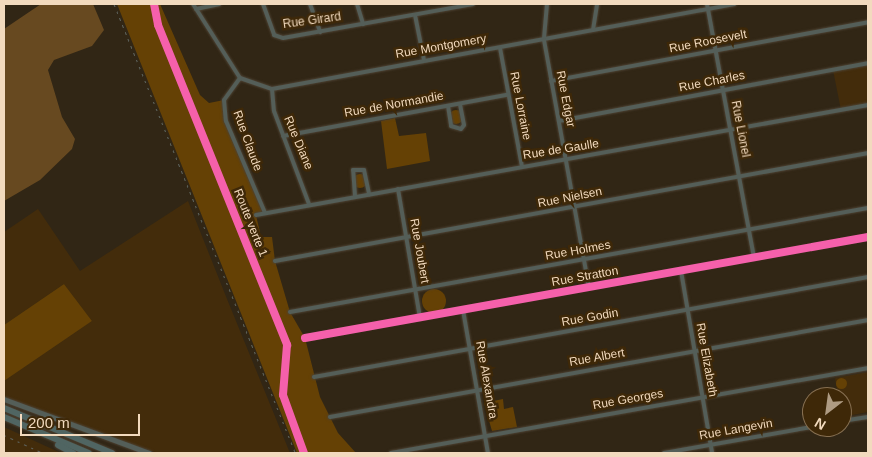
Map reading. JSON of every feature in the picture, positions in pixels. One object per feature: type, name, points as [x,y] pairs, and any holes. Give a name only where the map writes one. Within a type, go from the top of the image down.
[{"type":"highway","points":[[4,408],[112,453]]},
{"type":"highway","points":[[4,417],[89,453]]},
{"type":"highway","points":[[36,431],[74,453]]},
{"type":"street","points":[[193,4],[240,78]]},
{"type":"street","points":[[196,9],[219,4]]},
{"type":"street","name":"Rue Girard","points":[[262,4],[274,35],[320,32],[473,4]]},
{"type":"street","points":[[310,4],[320,32]]},
{"type":"street","points":[[357,4],[364,24]]},
{"type":"street","name":"Rue Edgar","points":[[547,4],[544,40],[589,287]]},
{"type":"street","points":[[593,30],[597,4]]},
{"type":"street","name":"Rue Montgomery","points":[[240,78],[272,89],[424,60],[544,40],[708,6],[734,4]]},
{"type":"street","name":"Rue Lionel","points":[[708,6],[754,258]]},
{"type":"street","points":[[415,15],[424,60]]},
{"type":"street","name":"Rue Roosevelt","points":[[551,81],[868,22]]},
{"type":"street","name":"Rue Lorraine","points":[[500,48],[522,167]]},
{"type":"street","name":"Rue Charles","points":[[559,121],[868,63]]},
{"type":"street","name":"Rue Claude","points":[[240,78],[224,100],[226,121],[265,213]]},
{"type":"street","name":"Rue Diane","points":[[272,89],[283,136],[309,204]]},
{"type":"street","name":"Rue de Normandie","points":[[283,136],[508,95]]},
{"type":"street","points":[[448,106],[451,126],[460,129],[464,125],[460,104]]},
{"type":"street","name":"Rue de Gaulle","points":[[256,215],[868,105]]},
{"type":"street","name":"Rue Nielsen","points":[[275,261],[575,208],[868,153]]},
{"type":"street","points":[[355,196],[353,170],[364,170],[369,194]]},
{"type":"street","name":"Rue Joubert","points":[[398,189],[420,318]]},
{"type":"street","name":"Rue Holmes","points":[[290,312],[868,208]]},
{"type":"street","name":"Rue Stratton","points":[[305,338],[868,237]]},
{"type":"street","name":"Rue Elizabeth","points":[[681,271],[712,453]]},
{"type":"street","name":"Rue Godin","points":[[314,378],[868,277]]},
{"type":"street","name":"Rue Alexandra","points":[[463,310],[488,453]]},
{"type":"street","name":"Rue Albert","points":[[330,417],[868,320]]},
{"type":"street","name":"Rue Georges","points":[[390,453],[868,368]]},
{"type":"street","points":[[4,400],[149,453]]},
{"type":"street","points":[[852,419],[868,417]]},
{"type":"street","name":"Rue Langevin","points":[[664,453],[802,429]]},
{"type":"shaded area","points":[[41,4],[93,4],[104,30],[92,46],[54,60],[48,70],[62,117],[75,139],[72,149],[40,180],[4,201],[4,29]]},
{"type":"shaded area","points":[[117,4],[160,4],[200,95],[209,103],[224,100],[226,121],[265,213],[256,215],[261,237],[272,237],[275,261],[290,312],[305,338],[320,397],[338,433],[356,453],[297,453]]},
{"type":"shaded area","points":[[868,63],[868,105],[841,110],[833,70]]},
{"type":"shaded area","points":[[456,110],[461,112],[463,117],[461,122],[456,124],[451,122],[449,117],[451,112]]},
{"type":"shaded area","points":[[395,118],[399,136],[426,133],[430,161],[387,169],[381,121]]},
{"type":"shaded area","points":[[360,174],[365,176],[367,181],[365,186],[360,188],[355,186],[353,181],[355,176]]},
{"type":"shaded area","points":[[188,201],[290,453],[158,453],[90,432],[4,397],[4,381],[92,321],[64,284],[4,325],[4,232],[38,209],[80,271]]},
{"type":"shaded area","points":[[64,284],[92,321],[4,381],[4,325]]},
{"type":"shaded area","points":[[429,289],[439,289],[446,296],[446,306],[439,313],[429,313],[422,306],[422,296]]},
{"type":"shaded area","points":[[868,372],[868,412],[852,415],[852,387],[836,387],[835,378]]},
{"type":"shaded area","points":[[841,377],[846,381],[845,387],[837,387],[835,383]]},
{"type":"shaded area","points":[[503,399],[504,409],[513,407],[517,427],[492,431],[484,403]]},
{"type":"shaded area","points":[[4,427],[61,453],[8,453],[4,451]]},
{"type":"railway","points":[[114,4],[295,453]]},
{"type":"railway","points":[[4,435],[43,453]]},
{"type":"cycle path","name":"Route verte 1","points":[[154,4],[158,25],[287,345],[283,395],[304,453]]},
{"type":"cycle path","points":[[305,338],[868,237]]}]
